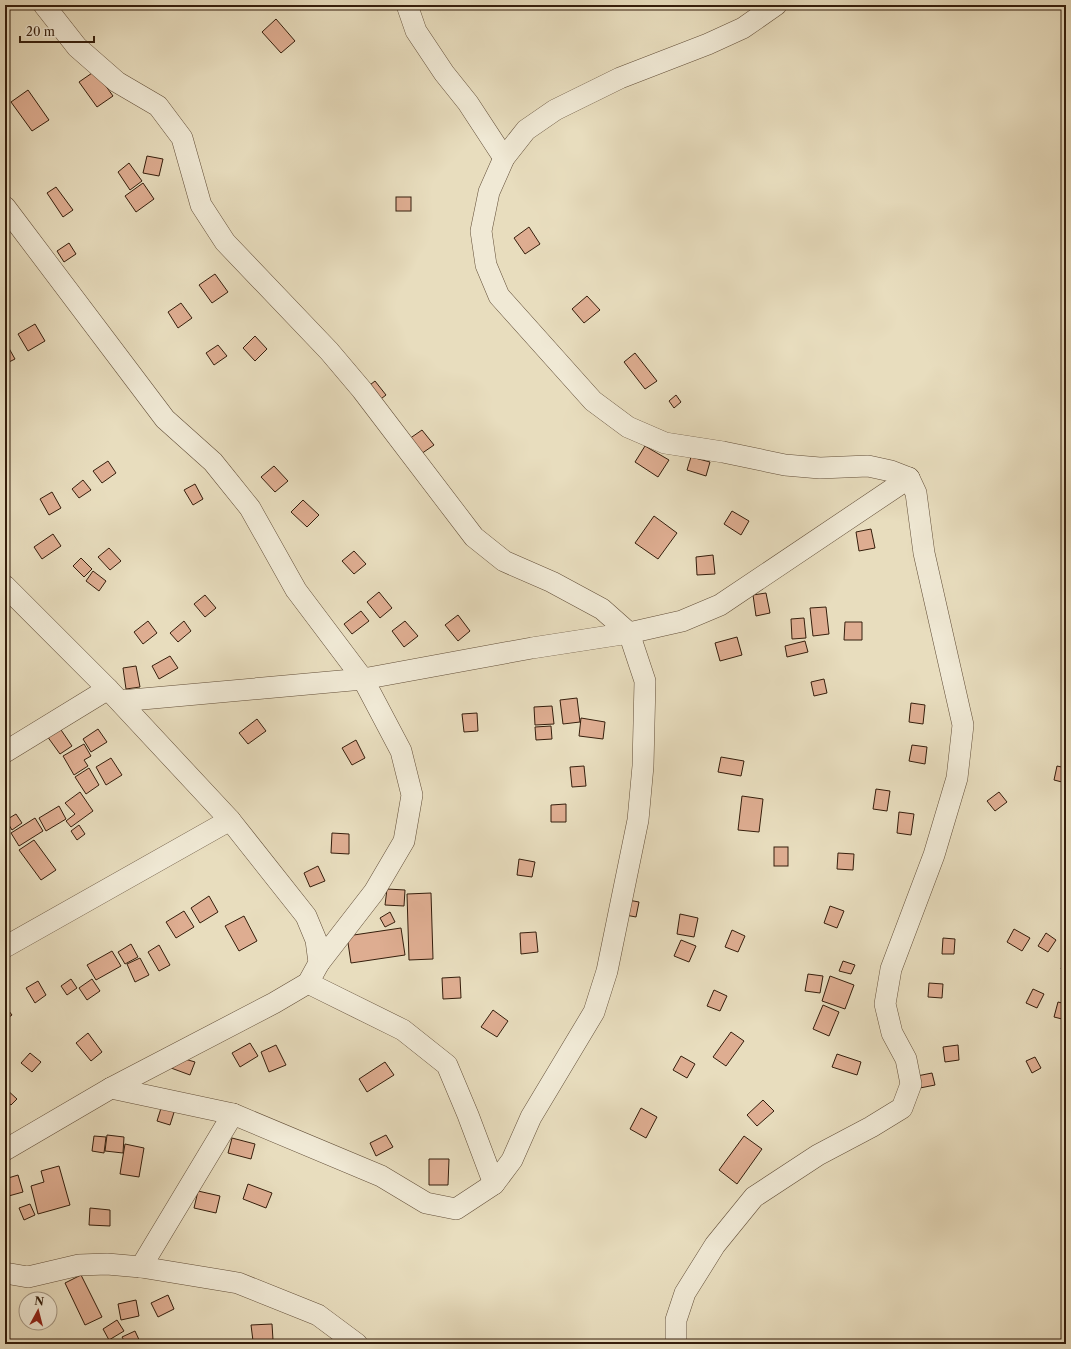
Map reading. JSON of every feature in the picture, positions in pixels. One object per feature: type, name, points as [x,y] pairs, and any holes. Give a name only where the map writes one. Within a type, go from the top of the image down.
[{"type":"street","points":[[44,5],[77,47],[117,82],[158,106],[182,138],[201,205],[224,242],[329,351],[362,390],[474,537],[504,561],[552,582],[602,609],[629,633],[645,680],[643,766],[638,820],[607,971],[594,1012],[531,1117],[512,1160],[494,1184],[456,1209],[426,1203],[381,1176],[233,1114],[111,1088]]},
{"type":"street","points":[[407,5],[416,31],[444,73],[477,116],[504,158]]},
{"type":"street","points":[[676,1344],[676,1320],[685,1293],[715,1245],[754,1197],[818,1155],[871,1127],[902,1108],[911,1084],[906,1059],[892,1033],[885,1004],[891,969],[934,855],[957,778],[963,725],[924,553],[916,493],[909,478],[891,471],[868,466],[820,468],[785,465],[723,452],[665,443],[628,427],[593,401],[499,296],[486,265],[481,230],[489,192],[504,158],[526,130],[555,110],[620,78],[715,41],[743,28],[776,5]]},
{"type":"street","points":[[5,208],[165,419],[213,462],[250,508],[296,590],[363,679],[401,751],[412,795],[404,841],[374,892],[319,963],[308,984],[111,1088],[5,1150]]},
{"type":"street","points":[[5,752],[114,695],[363,679],[532,648],[629,633],[682,620],[720,605],[909,478]]},
{"type":"street","points":[[5,586],[114,695],[230,820],[306,916],[316,940],[319,963]]},
{"type":"street","points":[[5,947],[230,820]]},
{"type":"street","points":[[308,984],[403,1030],[447,1065],[494,1184]]},
{"type":"street","points":[[141,1267],[233,1114]]},
{"type":"street","points":[[5,1273],[28,1276],[79,1265],[107,1264],[141,1267],[238,1283],[318,1315],[358,1344]]},
{"type":"building","points":[[341,5],[349,5],[344,9]]},
{"type":"building","points":[[276,19],[295,41],[281,53],[262,32]]},
{"type":"building","points":[[95,71],[113,96],[97,107],[79,82]]},
{"type":"building","points":[[28,90],[49,120],[32,131],[11,102]]},
{"type":"building","points":[[147,156],[163,159],[159,176],[143,173]]},
{"type":"building","points":[[129,163],[142,181],[130,190],[118,172]]},
{"type":"building","points":[[143,183],[154,199],[136,212],[125,196]]},
{"type":"building","points":[[56,187],[73,210],[63,217],[47,193]]},
{"type":"building","points":[[396,197],[411,197],[411,211],[396,211]]},
{"type":"building","points":[[529,227],[540,244],[525,254],[514,238]]},
{"type":"building","points":[[69,243],[76,254],[64,262],[57,251]]},
{"type":"building","points":[[215,274],[228,292],[212,303],[199,285]]},
{"type":"building","points":[[587,296],[600,310],[584,323],[572,309]]},
{"type":"building","points":[[181,303],[192,318],[178,328],[168,312]]},
{"type":"building","points":[[35,324],[45,341],[28,351],[18,334]]},
{"type":"building","points":[[255,336],[267,349],[255,361],[243,348]]},
{"type":"building","points":[[6,343],[15,359],[5,364],[5,344]]},
{"type":"building","points":[[218,345],[227,356],[214,365],[206,353]]},
{"type":"building","points":[[635,353],[657,381],[645,389],[624,362]]},
{"type":"building","points":[[375,381],[386,395],[377,402],[366,388]]},
{"type":"building","points":[[676,395],[681,402],[674,408],[669,401]]},
{"type":"building","points":[[422,430],[434,445],[421,454],[409,439]]},
{"type":"building","points":[[645,446],[669,460],[658,477],[635,462]]},
{"type":"building","points":[[691,457],[710,462],[706,476],[687,470]]},
{"type":"building","points":[[108,461],[116,473],[102,483],[93,471]]},
{"type":"building","points":[[274,466],[288,481],[275,492],[261,477]]},
{"type":"building","points":[[83,480],[91,490],[79,498],[72,489]]},
{"type":"building","points":[[195,484],[203,499],[193,505],[184,490]]},
{"type":"building","points":[[52,492],[61,508],[49,515],[40,499]]},
{"type":"building","points":[[303,500],[319,515],[307,527],[291,512]]},
{"type":"building","points":[[732,511],[749,521],[741,535],[724,524]]},
{"type":"building","points":[[654,516],[677,533],[658,559],[635,543]]},
{"type":"building","points":[[871,529],[875,548],[859,551],[856,532]]},
{"type":"building","points":[[53,534],[61,546],[42,559],[34,547]]},
{"type":"building","points":[[109,548],[121,561],[110,570],[98,557]]},
{"type":"building","points":[[354,551],[366,564],[354,574],[342,561]]},
{"type":"building","points":[[713,555],[715,574],[697,575],[696,557]]},
{"type":"building","points":[[81,558],[92,569],[84,577],[73,566]]},
{"type":"building","points":[[93,571],[106,581],[99,591],[86,581]]},
{"type":"building","points":[[379,592],[392,608],[380,618],[367,602]]},
{"type":"building","points":[[766,593],[770,613],[756,616],[753,595]]},
{"type":"building","points":[[205,595],[216,608],[205,617],[194,604]]},
{"type":"building","points":[[826,607],[829,634],[813,636],[810,608]]},
{"type":"building","points":[[361,611],[369,621],[352,634],[344,624]]},
{"type":"building","points":[[458,615],[470,631],[458,641],[445,625]]},
{"type":"building","points":[[804,618],[806,638],[792,639],[791,619]]},
{"type":"building","points":[[148,621],[157,633],[143,644],[134,632]]},
{"type":"building","points":[[184,621],[191,631],[178,642],[170,633]]},
{"type":"building","points":[[405,621],[418,636],[404,647],[392,631]]},
{"type":"building","points":[[845,622],[862,622],[862,640],[844,640]]},
{"type":"building","points":[[737,637],[742,655],[720,661],[715,643]]},
{"type":"building","points":[[805,641],[808,652],[787,657],[785,646]]},
{"type":"building","points":[[170,656],[178,668],[159,679],[152,666]]},
{"type":"building","points":[[136,666],[140,687],[126,689],[123,668]]},
{"type":"building","points":[[824,679],[827,693],[814,696],[811,682]]},
{"type":"building","points":[[577,698],[580,722],[563,724],[560,700]]},
{"type":"building","points":[[911,703],[925,705],[923,724],[909,722]]},
{"type":"building","points":[[552,706],[554,724],[535,725],[534,707]]},
{"type":"building","points":[[477,713],[478,731],[464,732],[462,714]]},
{"type":"building","points":[[581,718],[605,722],[603,739],[579,736]]},
{"type":"building","points":[[257,719],[266,731],[248,744],[239,733]]},
{"type":"building","points":[[551,726],[552,739],[536,740],[535,727]]},
{"type":"building","points":[[59,727],[72,746],[60,754],[47,736]]},
{"type":"building","points":[[98,729],[107,742],[91,752],[83,739]]},
{"type":"building","points":[[356,740],[365,758],[352,765],[342,748]]},
{"type":"building","points":[[84,744],[91,756],[84,760],[88,766],[74,775],[63,756]]},
{"type":"building","points":[[912,745],[927,747],[925,764],[909,761]]},
{"type":"building","points":[[721,757],[744,761],[741,776],[718,772]]},
{"type":"building","points":[[111,758],[122,775],[106,785],[96,767]]},
{"type":"building","points":[[584,766],[586,786],[572,787],[570,767]]},
{"type":"building","points":[[1057,766],[1066,768],[1066,783],[1054,780]]},
{"type":"building","points":[[89,768],[99,785],[86,794],[75,777]]},
{"type":"building","points":[[876,789],[890,791],[887,811],[873,809]]},
{"type":"building","points":[[80,792],[93,811],[71,827],[66,821],[75,814],[65,803]]},
{"type":"building","points":[[999,792],[1007,802],[995,811],[987,801]]},
{"type":"building","points":[[742,796],[763,799],[759,832],[738,830]]},
{"type":"building","points":[[566,804],[566,822],[551,822],[551,805]]},
{"type":"building","points":[[59,806],[66,819],[46,831],[39,818]]},
{"type":"building","points":[[899,812],[914,814],[911,835],[897,833]]},
{"type":"building","points":[[16,814],[22,823],[12,830],[6,820]]},
{"type":"building","points":[[35,818],[43,831],[19,846],[11,833]]},
{"type":"building","points":[[79,825],[85,834],[77,840],[71,831]]},
{"type":"building","points":[[332,833],[349,834],[349,854],[331,853]]},
{"type":"building","points":[[34,840],[56,870],[41,880],[19,850]]},
{"type":"building","points":[[774,847],[788,847],[788,866],[774,866]]},
{"type":"building","points":[[838,853],[854,854],[853,870],[837,869]]},
{"type":"building","points":[[519,859],[535,862],[532,877],[517,875]]},
{"type":"building","points":[[318,866],[325,881],[310,887],[304,873]]},
{"type":"building","points":[[387,889],[405,890],[404,906],[385,905]]},
{"type":"building","points":[[431,893],[433,959],[409,960],[407,894]]},
{"type":"building","points":[[209,896],[218,912],[200,923],[191,908]]},
{"type":"building","points":[[623,899],[639,902],[636,917],[620,914]]},
{"type":"building","points":[[830,906],[844,911],[837,928],[824,923]]},
{"type":"building","points":[[184,911],[194,927],[176,938],[166,922]]},
{"type":"building","points":[[390,912],[395,922],[385,927],[380,918]]},
{"type":"building","points":[[680,914],[698,918],[694,937],[677,934]]},
{"type":"building","points":[[244,916],[257,941],[239,951],[225,926]]},
{"type":"building","points":[[401,928],[405,955],[351,963],[347,936]]},
{"type":"building","points":[[1014,929],[1030,938],[1022,951],[1007,942]]},
{"type":"building","points":[[732,930],[745,936],[738,952],[725,947]]},
{"type":"building","points":[[536,932],[538,952],[521,954],[520,933]]},
{"type":"building","points":[[1046,933],[1056,940],[1048,952],[1038,946]]},
{"type":"building","points":[[943,938],[955,939],[954,954],[942,954]]},
{"type":"building","points":[[681,940],[696,946],[689,962],[674,956]]},
{"type":"building","points":[[131,944],[138,957],[125,964],[118,952]]},
{"type":"building","points":[[159,945],[170,965],[159,971],[148,952]]},
{"type":"building","points":[[112,951],[121,966],[96,980],[87,965]]},
{"type":"building","points":[[1066,957],[1066,971],[1061,969]]},
{"type":"building","points":[[140,958],[149,975],[135,982],[127,964]]},
{"type":"building","points":[[843,961],[855,965],[851,974],[839,971]]},
{"type":"building","points":[[808,974],[823,976],[820,993],[805,991]]},
{"type":"building","points":[[830,976],[854,985],[845,1009],[822,1001]]},
{"type":"building","points":[[460,977],[461,998],[443,999],[442,978]]},
{"type":"building","points":[[71,979],[77,988],[67,995],[61,986]]},
{"type":"building","points":[[92,979],[100,991],[87,1000],[79,988]]},
{"type":"building","points":[[38,981],[46,995],[35,1003],[26,988]]},
{"type":"building","points":[[929,983],[943,984],[942,998],[928,997]]},
{"type":"building","points":[[1033,989],[1044,994],[1037,1008],[1026,1003]]},
{"type":"building","points":[[714,990],[727,996],[720,1011],[707,1006]]},
{"type":"building","points":[[1058,1002],[1066,1004],[1066,1020],[1054,1017]]},
{"type":"building","points":[[823,1005],[839,1012],[829,1036],[813,1029]]},
{"type":"building","points":[[5,1006],[12,1015],[5,1020]]},
{"type":"building","points":[[493,1010],[508,1021],[497,1037],[481,1027]]},
{"type":"building","points":[[731,1032],[744,1041],[726,1066],[713,1057]]},
{"type":"building","points":[[88,1033],[102,1052],[91,1061],[76,1043]]},
{"type":"building","points":[[250,1043],[258,1056],[240,1067],[232,1053]]},
{"type":"building","points":[[276,1045],[286,1065],[269,1072],[261,1052]]},
{"type":"building","points":[[958,1045],[959,1060],[945,1062],[943,1047]]},
{"type":"building","points":[[30,1053],[41,1062],[32,1072],[21,1063]]},
{"type":"building","points":[[837,1054],[861,1062],[857,1075],[832,1067]]},
{"type":"building","points":[[175,1056],[195,1062],[190,1075],[171,1068]]},
{"type":"building","points":[[681,1056],[695,1064],[687,1078],[673,1070]]},
{"type":"building","points":[[1035,1057],[1041,1068],[1032,1073],[1026,1061]]},
{"type":"building","points":[[385,1062],[394,1075],[367,1092],[359,1079]]},
{"type":"building","points":[[932,1073],[935,1085],[920,1088],[917,1076]]},
{"type":"building","points":[[5,1088],[17,1099],[11,1105],[5,1100]]},
{"type":"building","points":[[763,1100],[774,1111],[757,1126],[747,1115]]},
{"type":"building","points":[[163,1102],[176,1106],[170,1125],[157,1121]]},
{"type":"building","points":[[641,1108],[657,1117],[646,1138],[630,1129]]},
{"type":"building","points":[[107,1135],[124,1137],[123,1153],[105,1151]]},
{"type":"building","points":[[386,1135],[393,1147],[376,1156],[370,1143]]},
{"type":"building","points":[[94,1136],[106,1137],[104,1153],[92,1151]]},
{"type":"building","points":[[744,1136],[762,1149],[737,1184],[719,1170]]},
{"type":"building","points":[[232,1138],[255,1144],[251,1159],[228,1153]]},
{"type":"building","points":[[125,1144],[144,1148],[139,1177],[120,1174]]},
{"type":"building","points":[[429,1159],[449,1159],[448,1185],[429,1185]]},
{"type":"building","points":[[59,1166],[70,1205],[38,1214],[31,1186],[44,1182],[41,1171]]},
{"type":"building","points":[[18,1175],[23,1192],[5,1197],[5,1179]]},
{"type":"building","points":[[248,1184],[272,1193],[266,1208],[243,1199]]},
{"type":"building","points":[[198,1191],[220,1196],[216,1213],[194,1208]]},
{"type":"building","points":[[30,1204],[35,1215],[24,1220],[19,1208]]},
{"type":"building","points":[[90,1208],[110,1210],[110,1226],[89,1225]]},
{"type":"building","points":[[81,1275],[102,1317],[85,1325],[65,1283]]},
{"type":"building","points":[[168,1295],[174,1309],[158,1317],[151,1303]]},
{"type":"building","points":[[136,1300],[139,1316],[121,1320],[118,1304]]},
{"type":"building","points":[[5,1320],[9,1331],[5,1332]]},
{"type":"building","points":[[117,1320],[124,1331],[109,1340],[103,1329]]},
{"type":"building","points":[[272,1324],[273,1340],[253,1341],[251,1325]]},
{"type":"building","points":[[135,1331],[141,1344],[126,1344],[122,1337]]}]
